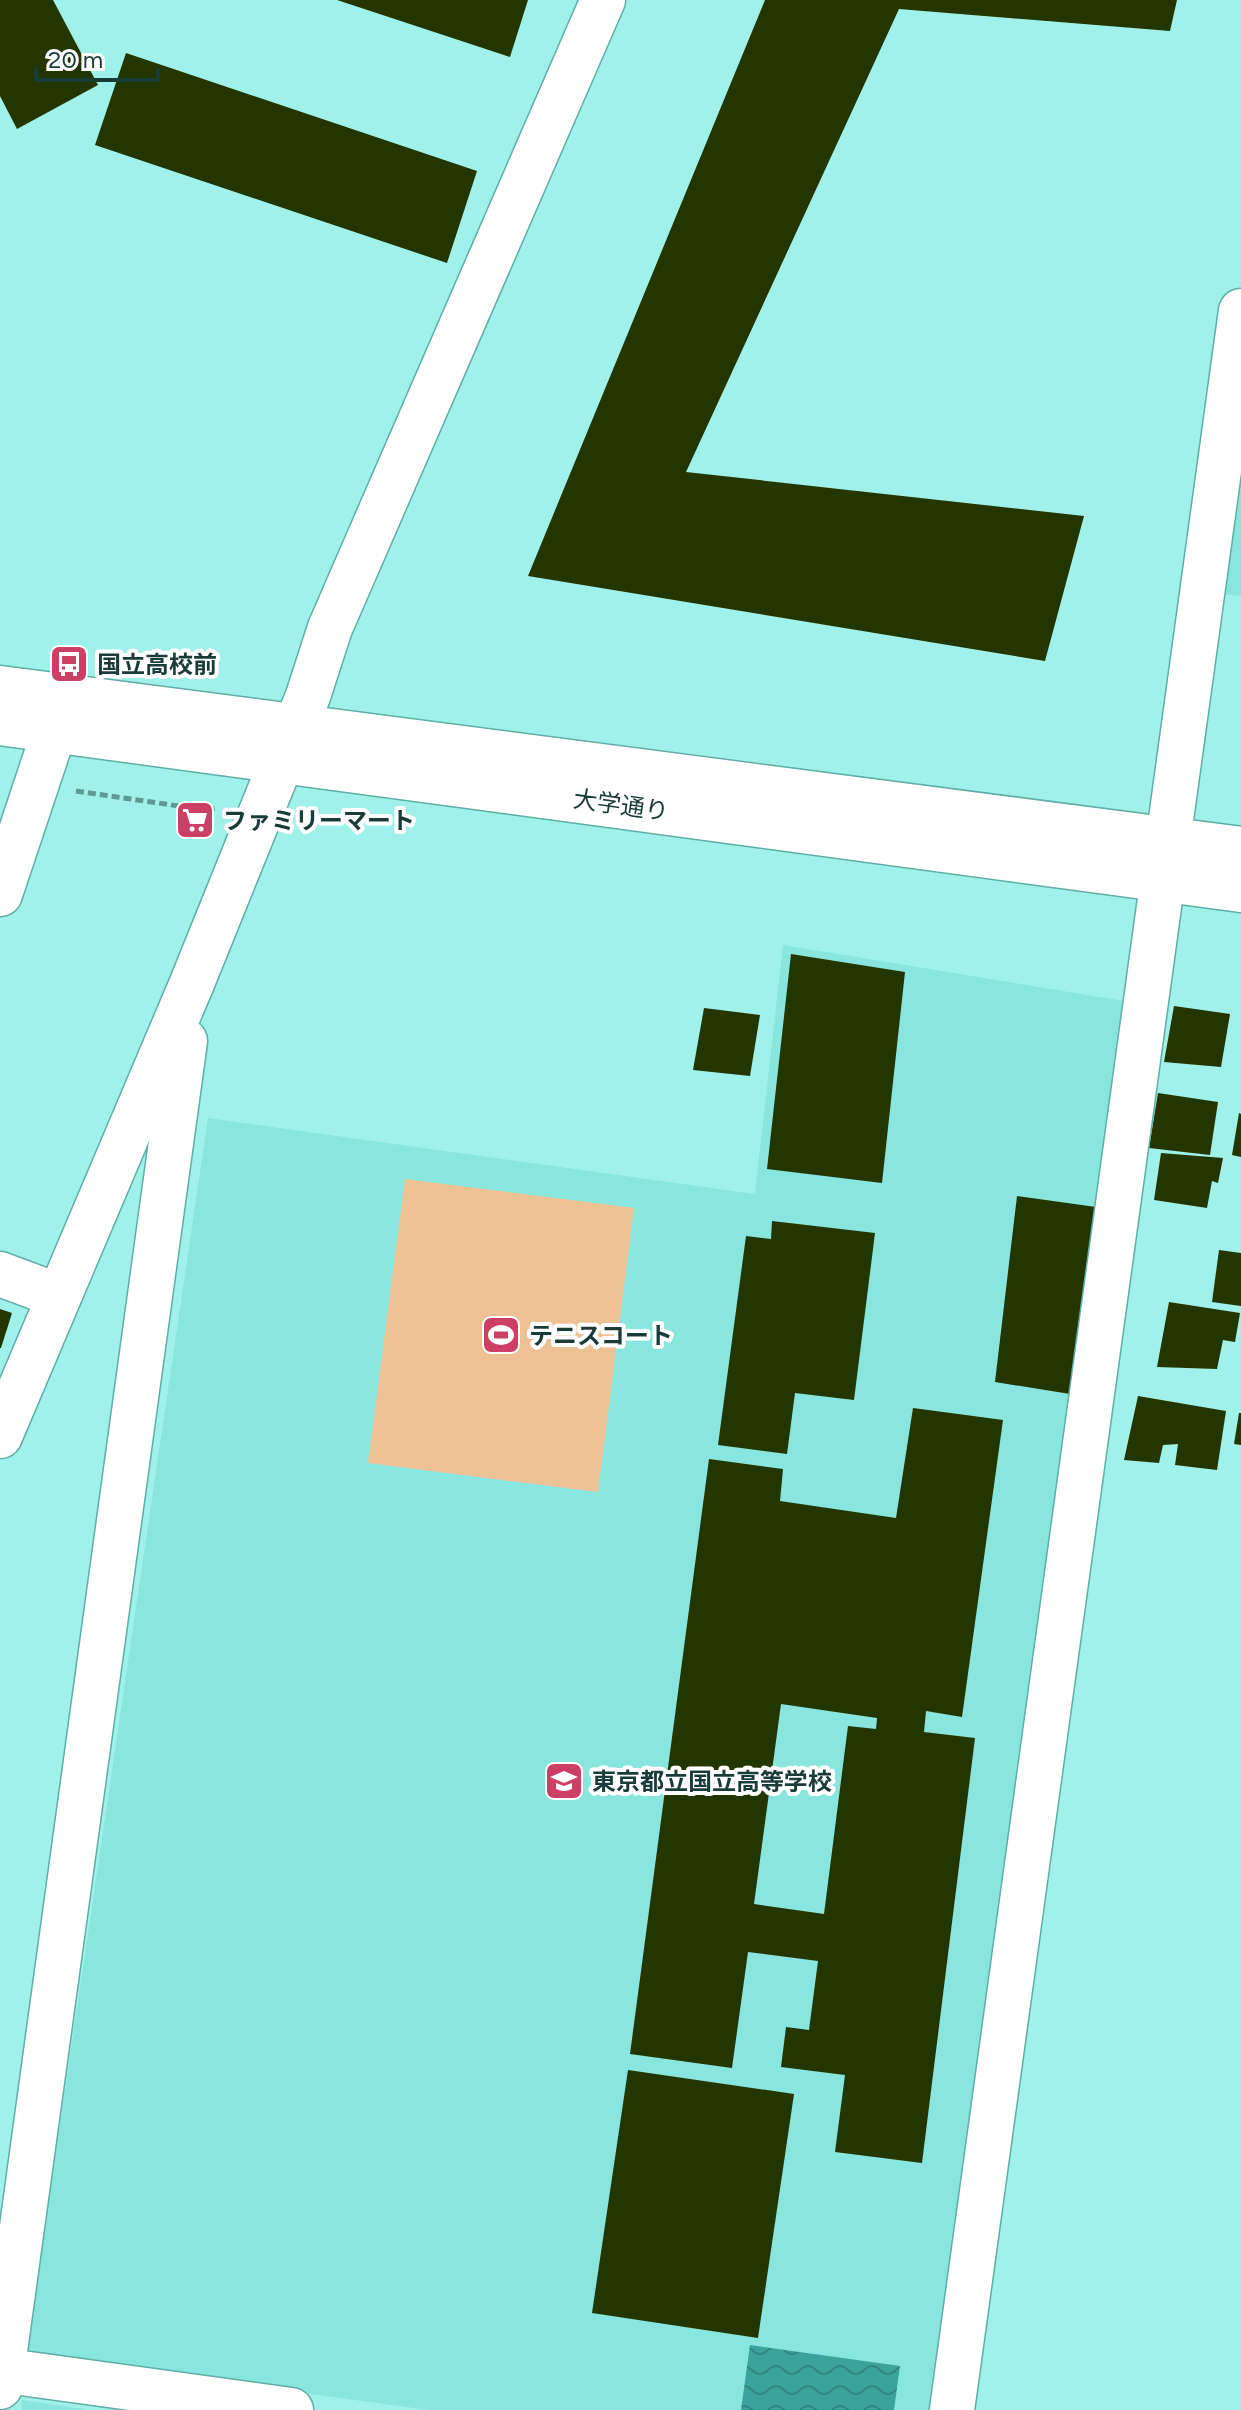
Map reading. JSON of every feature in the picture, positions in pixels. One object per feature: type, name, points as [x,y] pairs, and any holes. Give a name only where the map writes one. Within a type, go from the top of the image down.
[{"type":"street","points":[[0,1436],[192,983],[288,744],[330,628],[603,0]]},
{"type":"street","points":[[952,2410],[1241,311]]},
{"type":"street","name":"大学通り","points":[[0,688],[61,713],[1165,858],[1241,849]]},
{"type":"street","points":[[0,894],[61,713]]},
{"type":"street","name":"大学通り","points":[[0,723],[61,713]]},
{"type":"street","name":"大学通り","points":[[1165,858],[1241,890]]},
{"type":"street","points":[[192,983],[1,2376],[291,2410]]},
{"type":"street","points":[[0,1274],[59,1296]]},
{"type":"path","points":[[36,786],[206,810],[222,807]]},
{"type":"shaded area","points":[[1241,443],[1241,596],[1220,594]]},
{"type":"shaded area","name":"東京都立国立高等学校","points":[[783,945],[1124,1001],[933,2410],[428,2410],[26,2355],[208,1118],[755,1194]]},
{"type":"shaded area","name":"テニスコート","points":[[405,1179],[634,1208],[598,1492],[368,1463]]},
{"type":"shaded area","points":[[22,2400],[89,2410],[21,2410]]},
{"type":"water","points":[[750,2345],[900,2366],[894,2410],[741,2410]]},
{"type":"building","points":[[0,0],[53,0],[98,85],[17,129],[0,96]]},
{"type":"building","points":[[337,0],[528,0],[510,57]]},
{"type":"building","points":[[765,0],[1177,0],[1170,31],[899,9],[686,472],[1084,516],[1045,661],[528,576]]},
{"type":"building","points":[[126,53],[477,171],[447,263],[95,145]]},
{"type":"building","points":[[791,954],[905,972],[882,1183],[767,1169]]},
{"type":"building","points":[[1174,1006],[1230,1014],[1221,1067],[1164,1062]]},
{"type":"building","points":[[704,1008],[760,1015],[750,1076],[693,1070]]},
{"type":"building","points":[[1158,1093],[1218,1102],[1210,1155],[1149,1148]]},
{"type":"building","points":[[1241,1114],[1241,1157],[1232,1155]]},
{"type":"building","points":[[1161,1153],[1223,1158],[1218,1183],[1212,1181],[1207,1208],[1154,1200]]},
{"type":"building","points":[[1017,1196],[1096,1207],[1070,1394],[995,1382]]},
{"type":"building","points":[[772,1221],[875,1233],[854,1400],[795,1393],[787,1454],[718,1445],[746,1236],[771,1239]]},
{"type":"building","points":[[1219,1250],[1241,1253],[1241,1306],[1212,1302]]},
{"type":"building","points":[[1169,1302],[1240,1313],[1235,1342],[1223,1340],[1217,1369],[1157,1367]]},
{"type":"building","points":[[0,1309],[12,1313],[1,1348],[0,1348]]},
{"type":"building","points":[[1138,1396],[1226,1411],[1217,1470],[1175,1465],[1178,1444],[1163,1445],[1159,1463],[1124,1460]]},
{"type":"building","points":[[913,1408],[1003,1420],[962,1717],[926,1711],[924,1732],[975,1738],[922,2163],[835,2152],[845,2075],[781,2067],[786,2027],[809,2030],[818,1961],[748,1952],[732,2068],[630,2054],[709,1459],[783,1469],[780,1501],[896,1518]],"holes":[[[781,1704],[877,1718],[876,1729],[848,1726],[824,1914],[754,1904]]]},
{"type":"building","points":[[1241,1413],[1241,1445],[1234,1444]]},
{"type":"building","points":[[628,2070],[794,2094],[758,2338],[592,2313]]},
{"type":"place","name":"国立高校前","points":[[69,664]]},
{"type":"place","name":"ファミリーマート","points":[[195,820]]},
{"type":"place","name":"テニスコート","points":[[501,1335]]},
{"type":"place","name":"東京都立国立高等学校","points":[[564,1781]]}]
